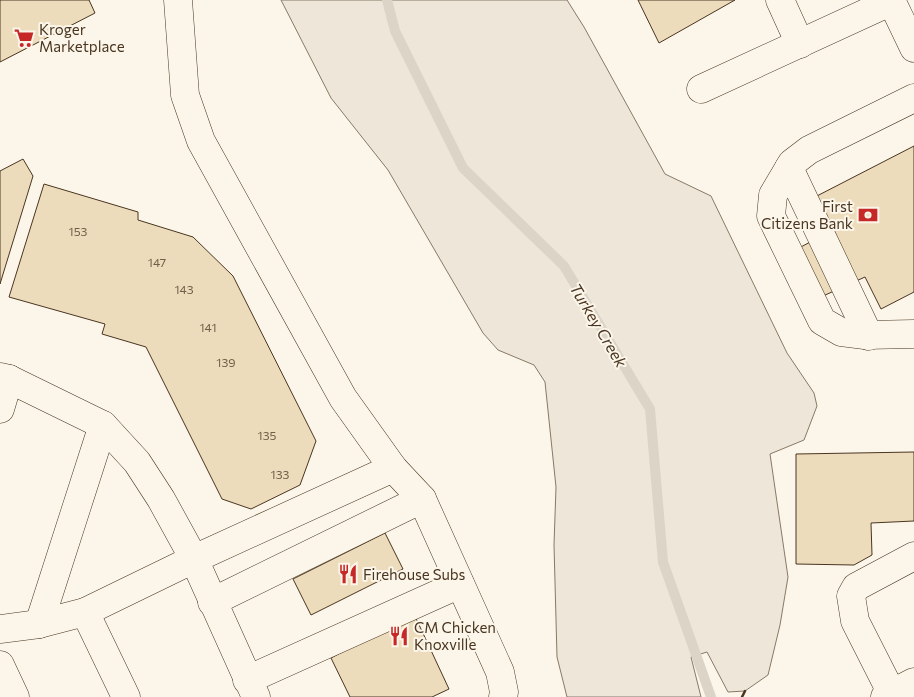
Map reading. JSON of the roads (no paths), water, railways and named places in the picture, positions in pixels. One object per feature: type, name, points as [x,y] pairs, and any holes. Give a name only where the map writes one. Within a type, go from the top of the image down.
[{"type":"lane","points":[[178,0],[186,95],[201,141],[343,398],[393,468],[422,499],[500,672],[504,692],[503,697]]},
{"type":"lane","points":[[780,0],[800,44]]},
{"type":"lane","points":[[701,89],[891,1],[914,48]]},
{"type":"lane","points":[[914,98],[809,150],[792,163],[772,196],[770,216],[822,321],[840,332],[868,336],[914,334]]},
{"type":"lane","points":[[789,168],[868,336]]},
{"type":"lane","points":[[0,409],[5,378],[103,425],[137,462],[161,499],[194,559],[251,689],[460,584]]},
{"type":"lane","points":[[39,624],[103,425]]},
{"type":"lane","points":[[0,629],[39,624],[85,612],[194,559],[393,468]]},
{"type":"lane","points":[[212,602],[422,499]]},
{"type":"lane","points":[[897,691],[856,621],[851,596],[856,587],[914,556]]},
{"type":"lane","points":[[85,612],[126,697]]},
{"type":"lane","points":[[0,665],[15,697]]},
{"type":"waterway","name":"Turkey Creek","points":[[387,0],[395,31],[463,168],[564,266],[650,409],[663,562],[711,697]]},
{"type":"place","name":"Kroger Marketplace","points":[[24,38]]},
{"type":"place","name":"First Citizens Bank","points":[[868,215]]},
{"type":"place","name":"Firehouse Subs","points":[[348,574]]},
{"type":"place","name":"CM Chicken Knoxville","points":[[399,636]]}]
